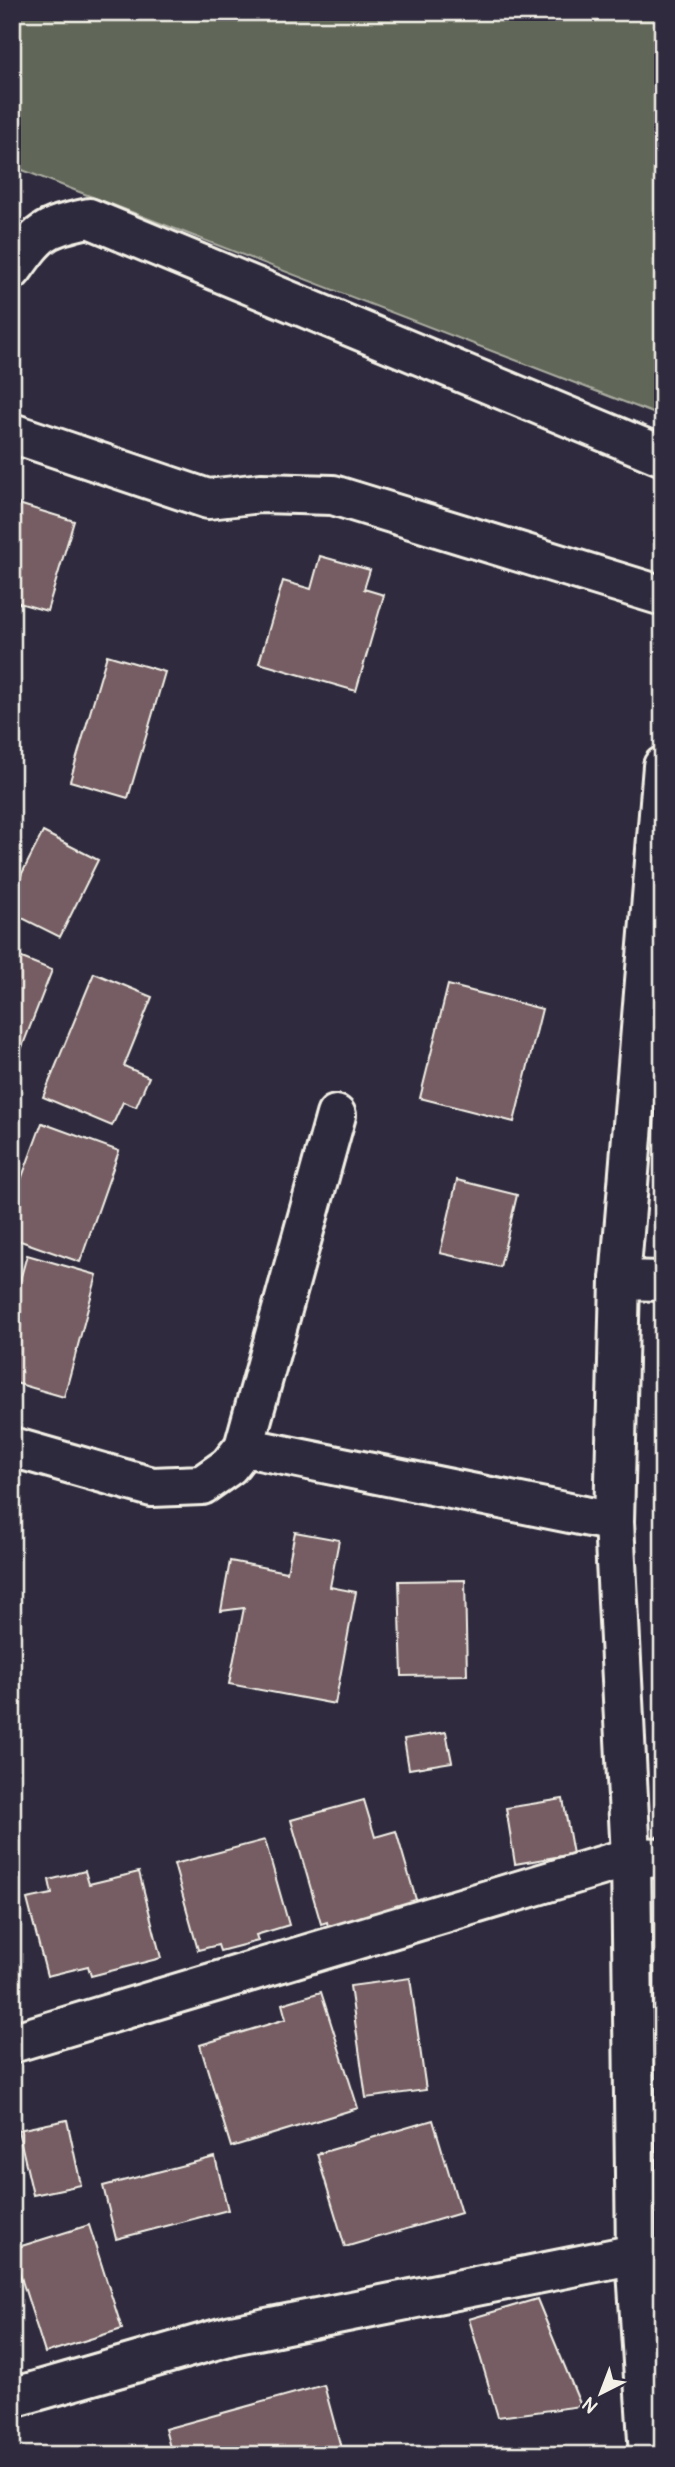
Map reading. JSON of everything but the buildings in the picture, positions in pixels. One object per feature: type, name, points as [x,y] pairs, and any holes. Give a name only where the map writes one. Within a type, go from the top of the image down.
[{"type":"street","points":[[12,270],[24,229],[89,218],[663,456]]},
{"type":"street","points":[[12,433],[208,499],[261,493],[333,495],[663,596]]},
{"type":"street","points":[[649,2455],[636,2254],[647,1857],[614,1522],[620,1280],[659,861],[663,765]]},
{"type":"street","points":[[12,1447],[152,1487],[202,1485],[229,1466],[244,1447],[336,1115]]},
{"type":"street","points":[[620,1280],[663,1281]]},
{"type":"street","points":[[244,1447],[614,1522]]},
{"type":"street","points":[[12,2043],[647,1857]]},
{"type":"street","points":[[12,2398],[232,2335],[636,2254]]},
{"type":"green space","points":[[12,12],[663,12],[663,417],[12,166]]}]
